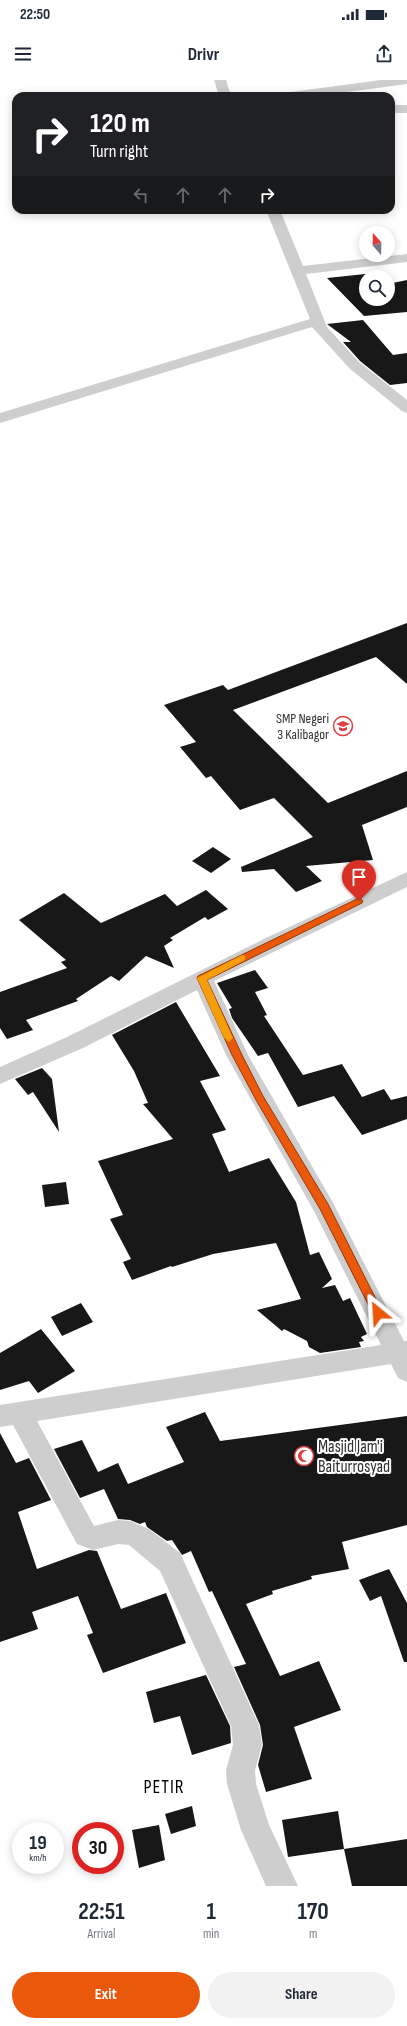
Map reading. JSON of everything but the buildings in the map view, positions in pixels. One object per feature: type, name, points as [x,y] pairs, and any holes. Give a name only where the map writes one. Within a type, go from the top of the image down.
[{"type":"street","points":[[220,80],[224,92]]},
{"type":"street","points":[[320,92],[407,80]]},
{"type":"street","points":[[395,109],[407,109]]},
{"type":"street","points":[[275,214],[299,271],[320,328],[354,365],[405,405]]},
{"type":"street","points":[[299,271],[407,258]]},
{"type":"street","points":[[0,418],[317,321]]},
{"type":"street","points":[[0,1076],[26,1066],[91,1035],[304,927],[407,879]]},
{"type":"street","points":[[202,978],[237,1055],[260,1098],[324,1207],[404,1359],[10,1414],[86,1536],[93,1538],[118,1532],[140,1537],[170,1562],[244,1725],[248,1741],[246,1754],[240,1771],[245,1796],[268,1860],[283,1886]]},
{"type":"slow traffic","points":[[229,1038],[202,978],[242,958]]},
{"type":"place","name":"SMP Negeri 3 Kalibagor","points":[[343,726]]},
{"type":"place","name":"Masjid Jam'i Baiturrosyad","points":[[304,1456]]},
{"type":"district","name":"PETIR","points":[[164,1786]]},
{"type":"route","points":[[359,901],[202,978],[237,1055],[260,1098],[324,1207],[378,1313]]}]
